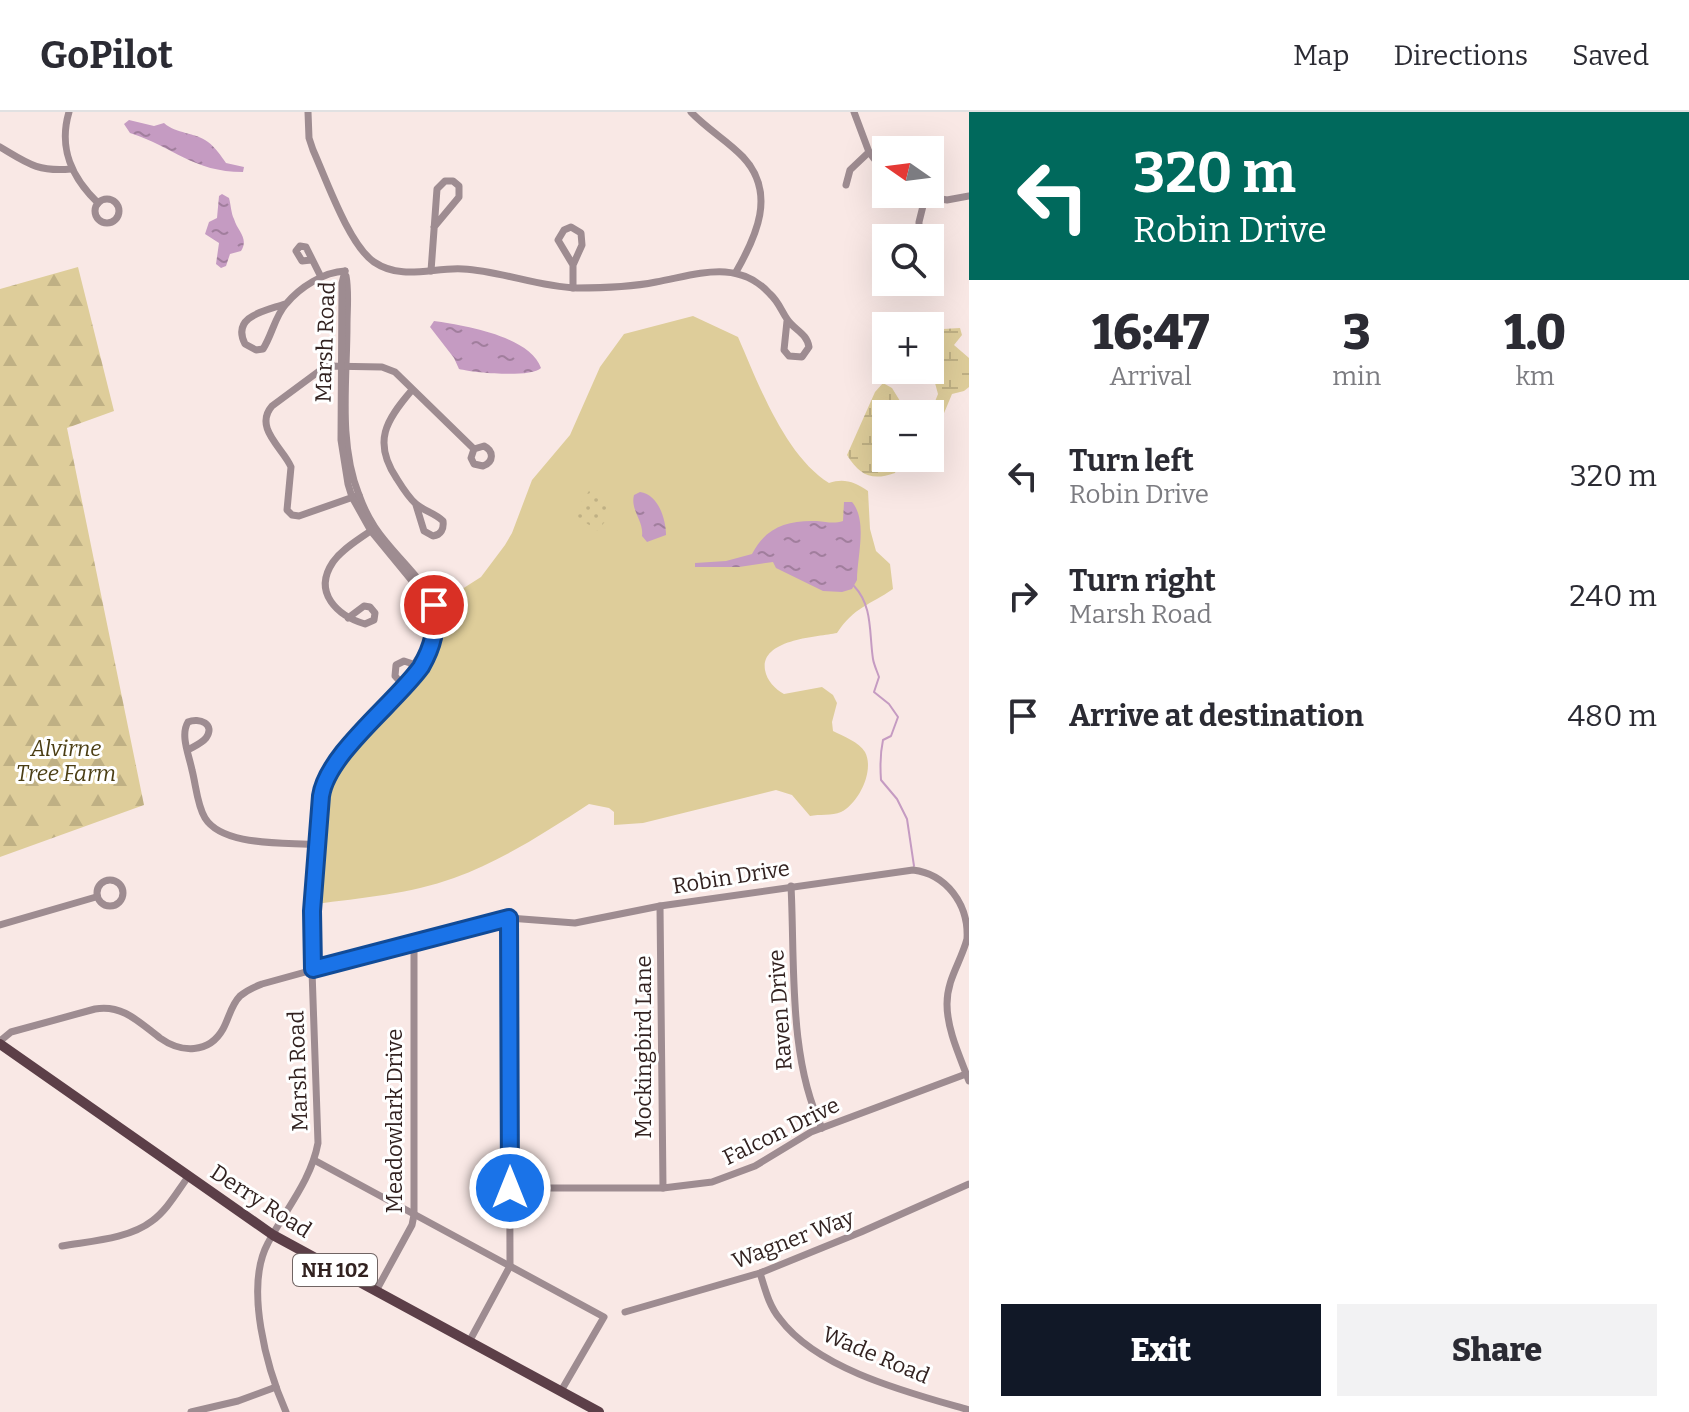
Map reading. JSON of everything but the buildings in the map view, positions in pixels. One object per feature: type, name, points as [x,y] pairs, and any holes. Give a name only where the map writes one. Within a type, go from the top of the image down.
[{"type":"main road","name":"Derry Road","points":[[0,1043],[273,1235],[599,1412]]},
{"type":"street","points":[[69,112],[66,142],[71,169],[84,190],[98,203]]},
{"type":"street","points":[[308,112],[309,138],[313,150],[360,248],[369,258],[386,268],[406,272],[472,269],[573,288],[655,283],[707,271],[736,272],[769,291],[787,321],[807,338],[809,347],[802,357],[793,358],[784,350],[787,321]]},
{"type":"street","points":[[691,112],[747,162],[761,194],[761,215],[755,237],[736,272]]},
{"type":"street","points":[[854,112],[872,156]]},
{"type":"street","points":[[0,147],[32,167],[71,169]]},
{"type":"street","points":[[846,185],[850,170],[869,152]]},
{"type":"street","points":[[431,271],[434,227],[437,189],[445,181],[453,181],[461,190],[459,197],[434,227]]},
{"type":"street","points":[[944,199],[957,200],[969,196]]},
{"type":"street","points":[[573,265],[558,240],[564,230],[571,227],[581,233],[583,241],[573,265],[573,288]]},
{"type":"street","points":[[285,304],[263,349],[256,350],[245,344],[241,330],[246,320],[285,304],[321,277],[311,260]]},
{"type":"street","name":"Marsh Road","points":[[286,1412],[276,1387],[258,1299],[263,1254],[314,1160],[319,1133],[312,911],[322,787],[339,757],[418,665],[428,643],[430,623],[427,606],[417,587],[373,530],[355,496],[348,452],[344,365],[342,283],[345,271],[330,272],[321,277]]},
{"type":"street","points":[[355,496],[305,515],[295,516],[286,505],[291,467],[276,448],[266,420],[272,406],[321,369],[344,365],[375,365],[388,369],[474,449]]},
{"type":"street","points":[[412,390],[390,417],[384,441],[388,465],[416,505],[424,531],[433,536],[439,534],[443,525],[441,518],[416,505]]},
{"type":"street","points":[[348,618],[339,613],[331,602],[327,588],[328,574],[337,557],[373,530]]},
{"type":"street","points":[[403,685],[395,676],[396,665],[402,661],[418,665]]},
{"type":"street","points":[[188,750],[208,735],[208,727],[203,720],[191,719],[185,725],[184,733],[201,811],[214,829],[235,838],[317,845]]},
{"type":"street","name":"Robin Drive","points":[[0,1043],[18,1030],[109,1008],[128,1013],[169,1044],[184,1049],[201,1048],[216,1038],[234,1004],[246,992],[262,984],[509,918],[575,923],[660,906],[907,870],[933,874],[954,890],[966,913],[968,933],[949,982],[947,1008],[950,1028],[968,1078]]},
{"type":"street","name":"Raven Drive","points":[[791,886],[800,1065],[811,1104],[822,1128]]},
{"type":"street","points":[[0,925],[96,897]]},
{"type":"street","name":"Mockingbird Lane","points":[[660,906],[663,1188]]},
{"type":"street","points":[[469,1342],[510,1266],[509,918]]},
{"type":"street","name":"Meadowlark Drive","points":[[376,1291],[412,1225],[414,1215],[414,942]]},
{"type":"street","name":"Falcon Drive","points":[[510,1188],[663,1188],[700,1185],[743,1172],[822,1128],[968,1078]]},
{"type":"street","points":[[314,1160],[604,1317],[561,1391]]},
{"type":"street","points":[[62,1246],[120,1234],[145,1225],[165,1208],[188,1177]]},
{"type":"street","name":"Wagner Way","points":[[625,1312],[760,1273],[969,1184]]},
{"type":"street","name":"Wade Road","points":[[760,1273],[773,1310],[807,1346],[890,1385],[969,1410]]},
{"type":"street","points":[[191,1412],[238,1401],[276,1387]]},
{"type":"green space","name":"Alvirne Tree Farm","points":[[78,267],[114,411],[67,428],[144,805],[0,857],[0,289]]},
{"type":"green space","points":[[693,316],[738,337],[774,417],[813,471],[829,483],[849,482],[868,491],[870,529],[876,551],[890,564],[893,589],[856,612],[837,633],[804,638],[780,646],[766,660],[765,670],[772,684],[784,694],[822,687],[833,695],[837,703],[833,731],[859,745],[868,760],[859,795],[847,808],[834,814],[810,816],[792,795],[776,790],[643,823],[614,825],[614,812],[589,804],[507,854],[454,878],[403,892],[315,904],[326,784],[344,756],[398,700],[424,667],[438,634],[437,605],[481,577],[505,545],[532,480],[570,435],[600,367],[624,334]]},
{"type":"green space","points":[[960,328],[962,335],[954,345],[969,358],[969,387],[952,394],[944,413],[944,400],[936,400],[938,394],[935,384],[944,384],[944,329]]},
{"type":"green space","points":[[885,384],[892,388],[899,400],[872,400],[872,472],[895,472],[880,477],[862,472],[847,455],[875,392]]},
{"type":"green space","points":[[589,491],[614,509],[598,531],[573,514]]},
{"type":"water","points":[[129,120],[154,126],[164,123],[203,139],[226,163],[244,167],[243,172],[210,168],[184,158],[130,133],[124,124]]},
{"type":"water","points":[[222,194],[229,198],[244,242],[241,251],[230,254],[226,266],[221,268],[216,264],[219,243],[205,234],[209,222],[217,218],[219,196]]},
{"type":"water","points":[[434,321],[478,329],[510,340],[534,357],[541,368],[515,374],[459,369],[430,327]]},
{"type":"water","points":[[640,492],[656,502],[666,529],[666,535],[647,542],[642,536],[633,500],[634,495]]},
{"type":"water","points":[[844,502],[852,502],[861,529],[857,580],[852,589],[823,591],[776,568],[773,562],[739,567],[695,567],[695,563],[726,561],[752,554],[771,531],[787,524],[843,521]]},
{"type":"waterway","points":[[854,586],[864,602],[869,620],[873,659],[879,677],[874,692],[889,704],[898,717],[891,736],[883,740],[881,780],[897,799],[907,819],[914,866]]},
{"type":"route","points":[[434,605],[435,634],[421,667],[332,765],[322,787],[312,911],[313,969],[509,918],[510,1188]]}]
